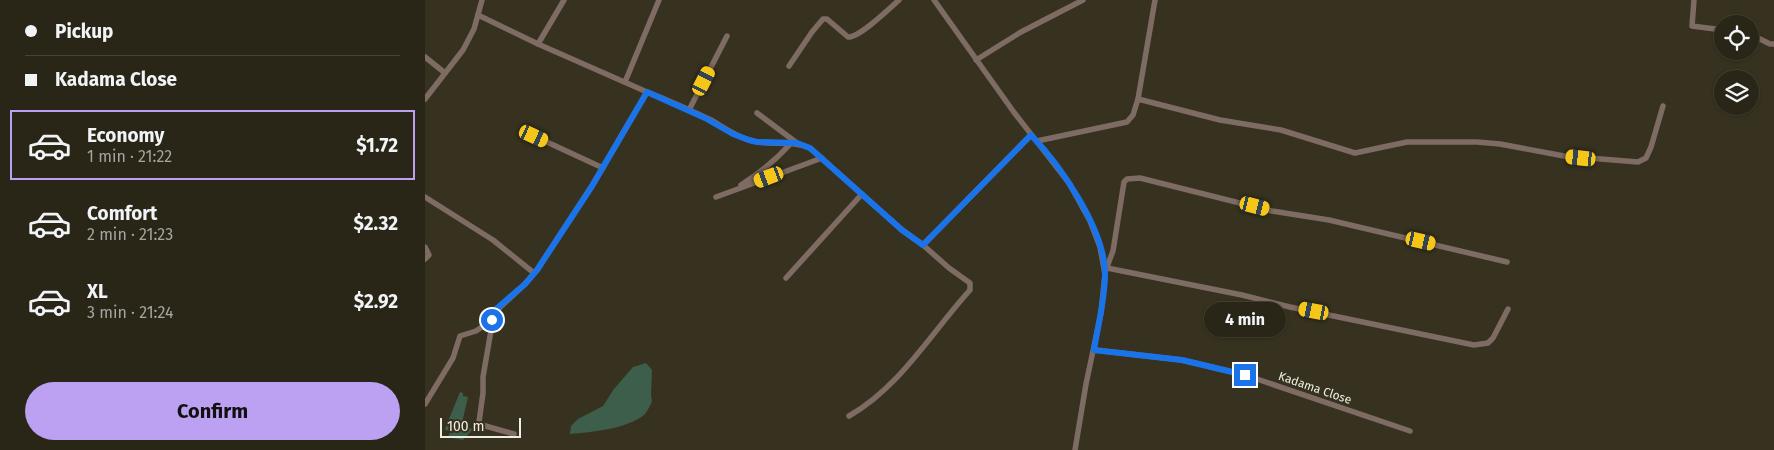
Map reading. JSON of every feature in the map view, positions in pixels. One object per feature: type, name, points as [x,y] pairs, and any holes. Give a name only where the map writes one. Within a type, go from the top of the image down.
[{"type":"street","points":[[425,99],[463,50],[482,0]]},
{"type":"street","points":[[538,44],[564,0]]},
{"type":"street","points":[[625,82],[659,0]]},
{"type":"street","points":[[789,66],[823,19],[827,19],[848,37],[852,38],[863,32],[899,0]]},
{"type":"street","points":[[934,0],[1031,135],[1069,183],[1090,221],[1106,271]]},
{"type":"street","points":[[976,60],[1021,32],[1083,0]]},
{"type":"street","points":[[1037,141],[1127,122],[1133,115],[1138,99],[1155,0]]},
{"type":"street","points":[[1695,0],[1692,26],[1714,29]]},
{"type":"street","points":[[478,14],[538,44],[689,110],[749,140],[794,143],[810,148],[902,230],[970,283],[970,290],[900,373],[879,395],[849,416]]},
{"type":"street","points":[[689,110],[727,36]]},
{"type":"street","points":[[1759,39],[1769,44],[1774,44]]},
{"type":"street","points":[[425,57],[445,73]]},
{"type":"street","points":[[514,434],[482,425],[479,422],[483,377],[495,310],[525,284],[534,273],[603,168],[647,92]]},
{"type":"street","points":[[1138,99],[1220,120],[1281,130],[1355,153],[1407,142],[1477,142],[1500,144],[1564,156],[1638,162],[1646,158],[1651,147],[1663,106]]},
{"type":"street","points":[[757,113],[794,143]]},
{"type":"street","points":[[923,245],[1031,135]]},
{"type":"street","points":[[534,136],[603,168]]},
{"type":"street","points":[[794,143],[756,176],[716,197],[822,158]]},
{"type":"street","points":[[1075,450],[1101,313],[1106,271],[1113,251],[1124,182],[1127,179],[1140,178],[1271,211],[1329,220],[1507,262]]},
{"type":"street","points":[[786,278],[862,194]]},
{"type":"street","points":[[425,197],[493,240],[534,273]]},
{"type":"street","points":[[425,247],[429,253],[425,259]]},
{"type":"street","points":[[1106,271],[1242,295],[1474,345],[1488,343],[1493,338],[1508,309]]},
{"type":"street","points":[[425,404],[453,358],[460,336],[475,331],[492,320]]},
{"type":"street","name":"Kadama Close","points":[[1094,350],[1182,360],[1245,375],[1410,431]]},
{"type":"green space","points":[[646,363],[652,370],[652,401],[644,415],[637,420],[618,427],[570,434],[571,426],[578,419],[603,406],[614,389],[633,367]]},
{"type":"green space","points":[[460,392],[463,393],[463,396],[468,397],[461,427],[473,429],[463,440],[448,437],[450,432],[445,429]]},
{"type":"route","points":[[492,320],[495,310],[525,284],[537,270],[592,186],[647,92],[749,140],[771,143],[797,143],[810,148],[902,230],[923,245],[1031,135],[1054,161],[1069,183],[1090,221],[1099,247],[1105,274],[1101,313],[1094,350],[1182,360],[1245,375]]}]
